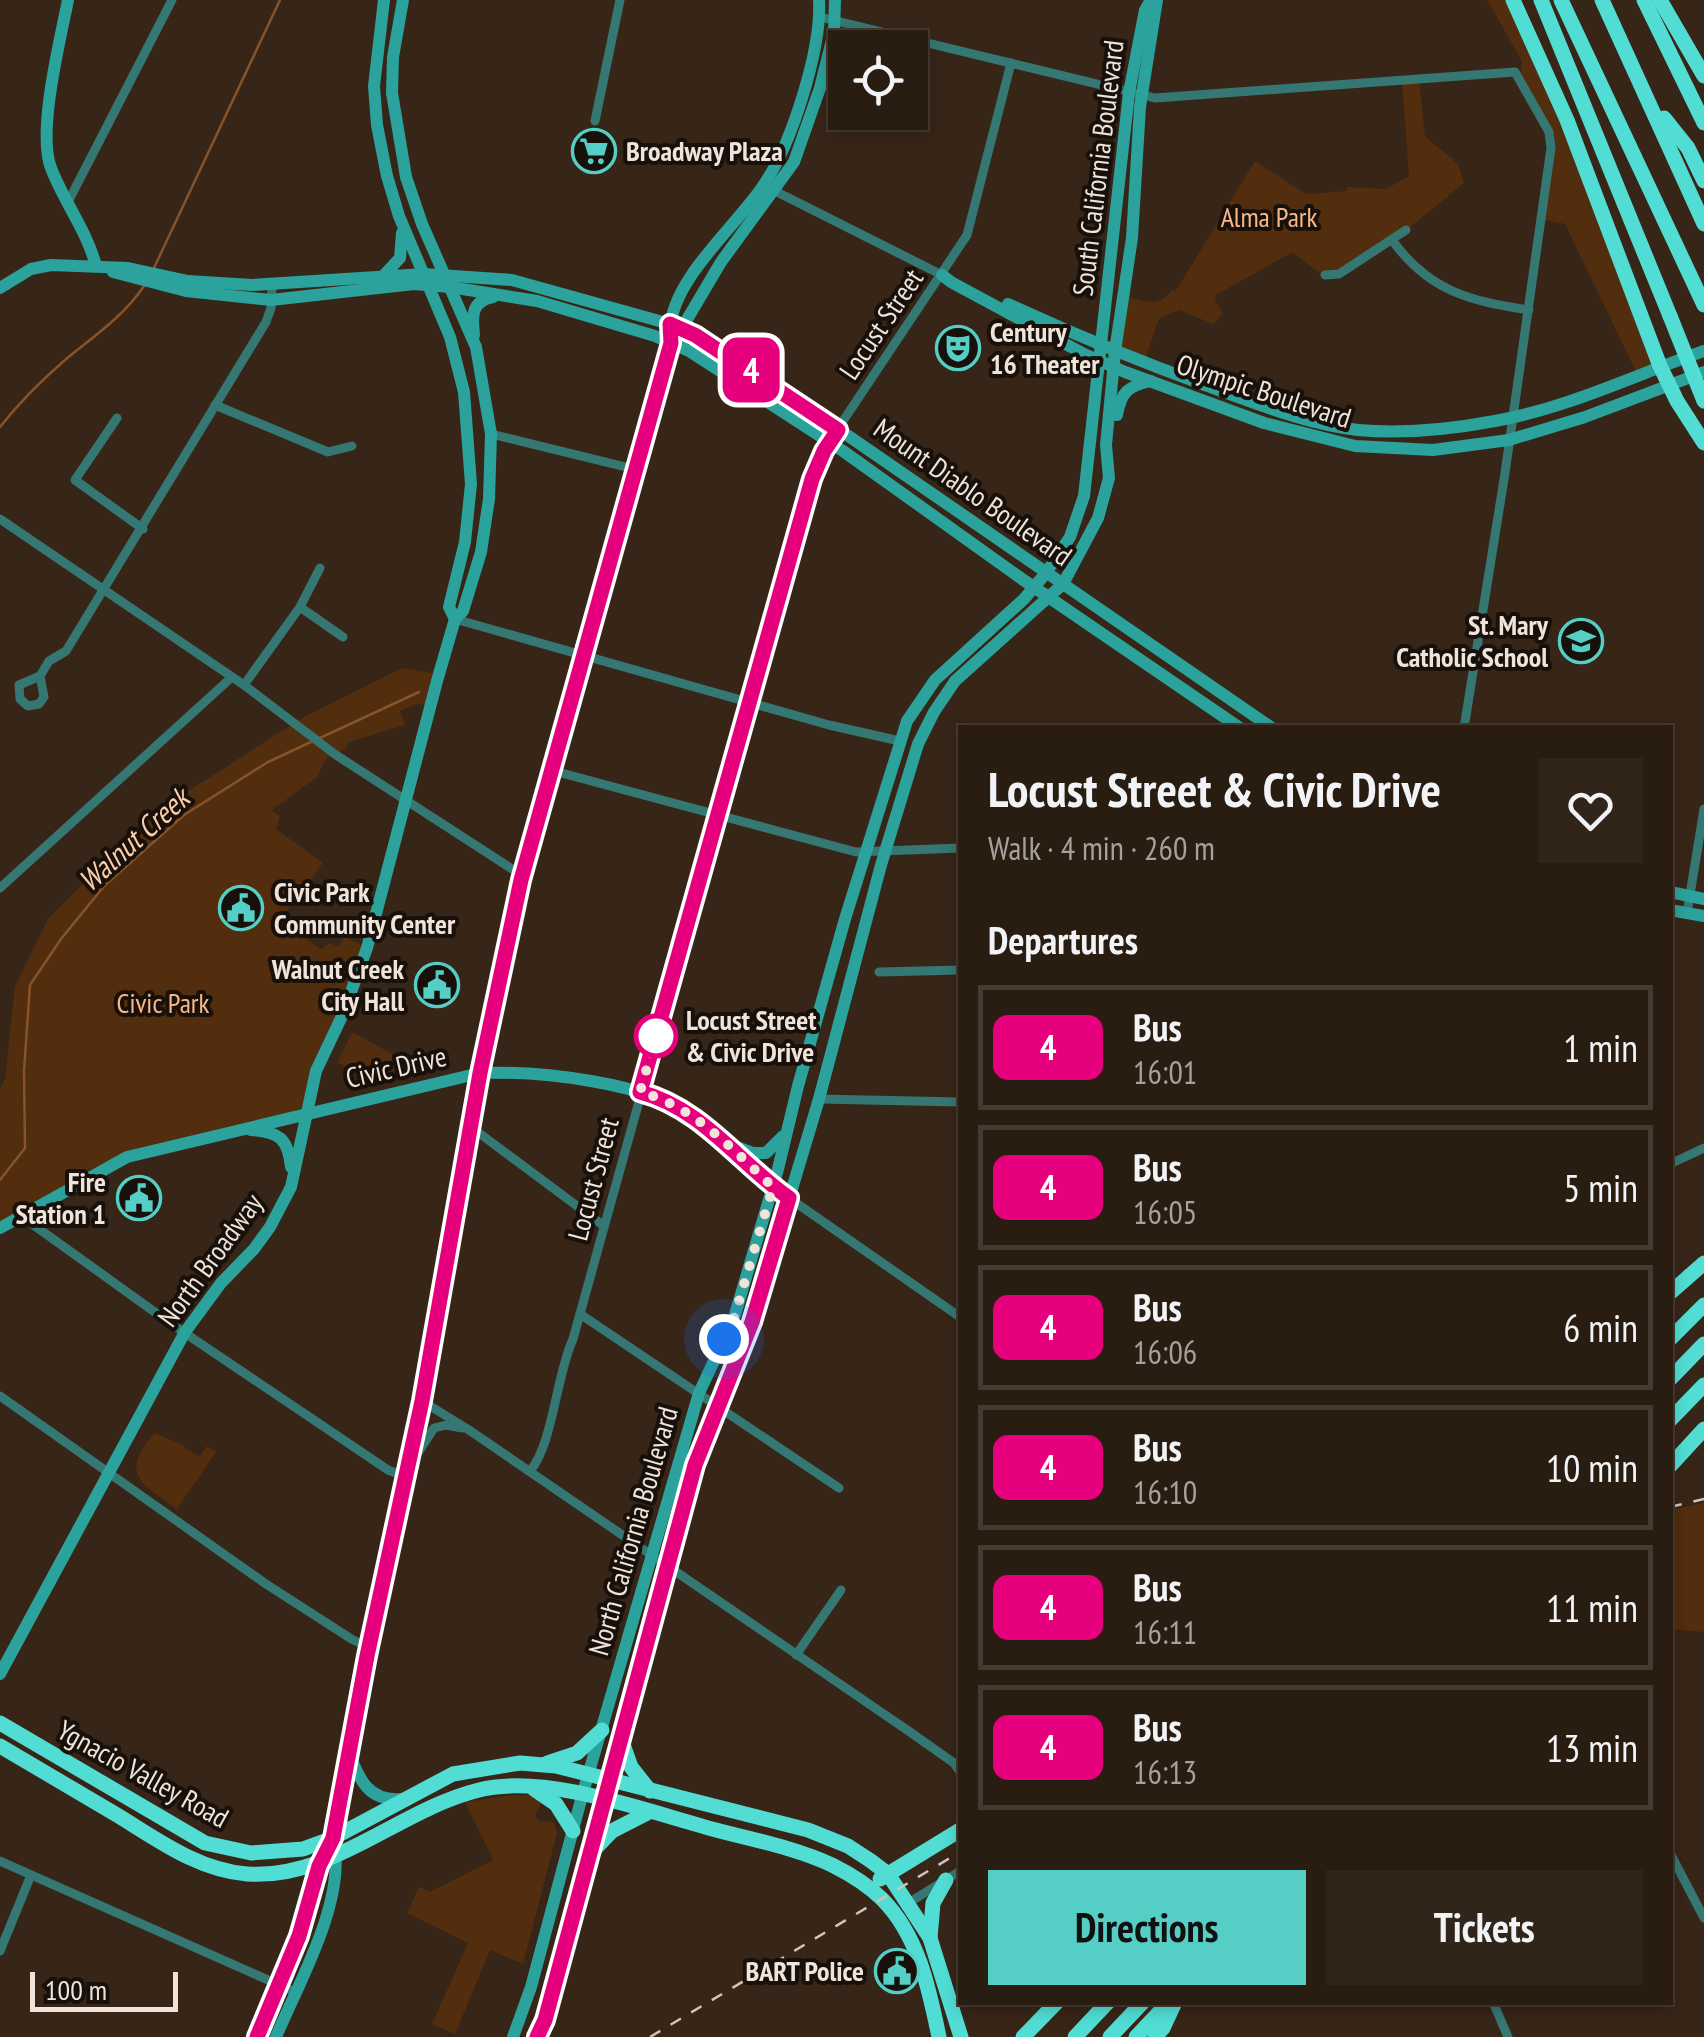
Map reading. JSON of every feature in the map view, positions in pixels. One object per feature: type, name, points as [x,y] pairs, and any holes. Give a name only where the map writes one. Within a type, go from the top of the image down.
[{"type":"highway","points":[[1513,0],[1567,120],[1660,366],[1704,443]]},
{"type":"highway","points":[[1540,0],[1704,401]]},
{"type":"highway","points":[[1561,0],[1704,305]]},
{"type":"highway","points":[[1602,0],[1650,98],[1704,224]]},
{"type":"highway","points":[[1644,0],[1704,123]]},
{"type":"highway","points":[[1660,0],[1704,76]]},
{"type":"highway","points":[[1650,98],[1688,148],[1704,181]]},
{"type":"highway","points":[[1673,1290],[1699,1268]]},
{"type":"highway","points":[[1673,1327],[1699,1311]]},
{"type":"highway","points":[[1673,1336],[1699,1311]]},
{"type":"highway","points":[[1673,1376],[1704,1344]]},
{"type":"highway","points":[[1673,1417],[1704,1385]]},
{"type":"highway","points":[[1673,1463],[1704,1430]]},
{"type":"highway","name":"Ygnacio Valley Road","points":[[0,1723],[205,1843],[266,1854],[303,1849],[333,1838],[454,1774],[520,1762],[589,1775],[808,1830],[848,1846],[888,1874],[930,1938],[961,2037]]},
{"type":"highway","points":[[542,1765],[578,1753],[602,1730]]},
{"type":"highway","points":[[620,1736],[634,1772],[650,1791]]},
{"type":"highway","name":"Ygnacio Valley Road","points":[[0,1746],[207,1866],[249,1874],[319,1866],[440,1802],[481,1790],[531,1786],[649,1812],[798,1852],[832,1865],[868,1886],[894,1912],[906,1930],[924,1975],[939,2037]]},
{"type":"highway","points":[[531,1786],[556,1804],[573,1831]]},
{"type":"highway","points":[[587,1857],[619,1826],[649,1812]]},
{"type":"highway","points":[[868,1886],[958,1831]]},
{"type":"highway","points":[[930,1938],[934,1903],[953,1876]]},
{"type":"highway","points":[[1023,2037],[1054,2005]]},
{"type":"highway","points":[[1075,2037],[1105,2005]]},
{"type":"highway","points":[[1110,2037],[1140,2005]]},
{"type":"highway","points":[[1136,2037],[1169,2005]]},
{"type":"highway","points":[[1155,2037],[1163,2028],[1171,2005]]},
{"type":"main road","points":[[68,0],[45,143],[50,167],[91,246],[96,266]]},
{"type":"main road","points":[[384,0],[376,59],[376,105],[403,251],[397,265],[384,276]]},
{"type":"main road","name":"North Broadway","points":[[0,1674],[185,1332],[270,1227],[292,1182],[316,1071],[343,1014],[367,948],[455,619],[463,610],[481,552],[489,499],[491,434],[476,348],[413,200],[394,116],[393,57],[402,0]]},
{"type":"main road","points":[[819,0],[828,18]]},
{"type":"main road","points":[[671,343],[677,327],[770,188],[835,0]]},
{"type":"main road","name":"South California Boulevard","points":[[1046,573],[1070,536],[1084,496],[1099,345],[1154,0]]},
{"type":"main road","name":"South California Boulevard","points":[[1063,584],[1098,518],[1109,478],[1106,445],[1115,351],[1132,238],[1136,94]]},
{"type":"main road","name":"North Broadway","points":[[399,216],[450,338],[464,392],[471,484],[450,606],[455,619]]},
{"type":"main road","name":"Mount Diablo Boulevard","points":[[0,288],[31,269],[51,264],[96,266],[160,283],[271,292],[368,288],[426,279]]},
{"type":"main road","name":"Olympic Boulevard","points":[[942,274],[1099,345],[1250,402],[1338,426],[1392,431],[1513,417],[1608,388],[1704,351]]},
{"type":"main road","name":"Olympic Boulevard","points":[[942,274],[1114,367],[1282,428],[1356,446],[1433,450],[1509,440],[1585,417],[1704,372]]},
{"type":"main road","name":"Mount Diablo Boulevard","points":[[271,292],[384,276],[447,281],[512,280],[677,327],[762,377],[1268,725]]},
{"type":"main road","name":"Mount Diablo Boulevard","points":[[447,281],[538,301],[671,343],[829,442],[1236,725]]},
{"type":"main road","points":[[476,348],[474,308],[480,301],[502,295]]},
{"type":"main road","points":[[1109,462],[1120,400],[1127,388],[1151,381]]},
{"type":"main road","name":"North California Boulevard","points":[[514,2037],[699,1393],[734,1318],[907,721],[934,680],[1046,573]]},
{"type":"main road","name":"North California Boulevard","points":[[537,2037],[545,2020],[695,1465],[752,1322],[918,744],[934,712],[956,682],[1063,584]]},
{"type":"main road","points":[[1673,911],[1704,916]]},
{"type":"main road","name":"Civic Drive","points":[[0,1228],[127,1157],[480,1073],[532,1074],[640,1092],[672,1103],[789,1198]]},
{"type":"main road","points":[[238,1128],[282,1136],[289,1149],[292,1182]]},
{"type":"main road","points":[[722,1141],[753,1154],[766,1153],[787,1130]]},
{"type":"main road","points":[[257,2037],[299,1936],[319,1866],[333,1838],[369,1647]]},
{"type":"main road","points":[[348,1750],[360,1780],[371,1794],[387,1800],[402,1799]]},
{"type":"main road","points":[[276,2037],[320,1939],[336,1856],[333,1838]]},
{"type":"street","points":[[68,202],[172,0]]},
{"type":"street","points":[[595,121],[620,0]]},
{"type":"street","points":[[828,18],[1155,98],[1515,72],[1549,132],[1551,148],[1464,725]]},
{"type":"street","name":"Locust Street","points":[[530,1472],[541,1451],[564,1358],[580,1314],[812,479],[829,442],[968,235],[1011,62]]},
{"type":"street","name":"Olympic Boulevard","points":[[770,188],[942,274]]},
{"type":"street","points":[[1324,275],[1339,274],[1406,230]]},
{"type":"street","points":[[1392,240],[1432,283],[1462,297],[1528,310]]},
{"type":"street","points":[[40,676],[48,661],[66,651],[143,529],[266,322],[271,292]]},
{"type":"street","points":[[0,1396],[282,1594],[369,1647],[422,1401],[480,1073],[523,876],[671,343]]},
{"type":"street","points":[[215,405],[328,452],[352,446]]},
{"type":"street","points":[[118,418],[75,480],[143,529]]},
{"type":"street","points":[[491,434],[634,469]]},
{"type":"street","points":[[0,519],[244,685],[336,755],[523,876]]},
{"type":"street","points":[[244,685],[300,607],[320,568]]},
{"type":"street","points":[[300,607],[343,637]]},
{"type":"street","points":[[455,619],[900,741]]},
{"type":"street","points":[[0,888],[232,677]]},
{"type":"street","points":[[554,771],[867,853],[958,848]]},
{"type":"street","points":[[1687,913],[1697,898],[1704,808]]},
{"type":"street","points":[[880,972],[958,970]]},
{"type":"street","points":[[819,1099],[958,1102]]},
{"type":"street","points":[[470,1127],[604,1226]]},
{"type":"street","points":[[1673,1163],[1704,1148]]},
{"type":"street","points":[[789,1198],[958,1316]]},
{"type":"street","points":[[21,1216],[371,1459],[404,1476]]},
{"type":"street","points":[[580,1314],[839,1488]]},
{"type":"street","points":[[422,1401],[652,1554],[938,1751],[958,1769]]},
{"type":"street","points":[[404,1476],[434,1428],[446,1425],[469,1430]]},
{"type":"street","points":[[796,1655],[840,1590]]},
{"type":"street","points":[[0,1860],[295,1992]]},
{"type":"street","points":[[1673,1861],[1704,1918]]},
{"type":"street","points":[[0,1950],[31,1875]]},
{"type":"street","points":[[894,1912],[953,1876]]},
{"type":"street","points":[[1494,2005],[1508,2037]]},
{"type":"green space","points":[[1487,0],[1513,0],[1660,366],[1638,376],[1565,224],[1541,219],[1549,132],[1520,78],[1522,61]]},
{"type":"green space","name":"Alma Park","points":[[1419,79],[1425,136],[1458,164],[1464,183],[1395,238],[1337,274],[1316,271],[1291,253],[1216,295],[1223,314],[1213,324],[1179,310],[1159,319],[1144,363],[1115,351],[1123,295],[1156,302],[1172,290],[1175,292],[1255,161],[1306,194],[1347,191],[1347,187],[1386,189],[1409,176],[1402,81]]},
{"type":"green space","name":"Civic Park","points":[[402,668],[439,674],[430,706],[417,704],[400,711],[405,725],[349,742],[345,749],[326,759],[317,777],[272,810],[280,817],[276,829],[323,863],[280,920],[276,911],[272,917],[321,949],[330,943],[339,947],[344,936],[367,948],[307,1112],[127,1157],[0,1228],[0,1088],[5,1079],[15,986],[48,919],[151,815],[302,718]]},
{"type":"green space","points":[[352,1032],[414,1066],[362,1079],[358,1071],[337,1063]]},
{"type":"green space","points":[[154,1433],[199,1457],[207,1446],[216,1452],[177,1509],[138,1476],[138,1458]]},
{"type":"green space","points":[[1704,1503],[1704,1632],[1673,1629],[1673,1509]]},
{"type":"green space","points":[[511,1795],[543,1800],[535,1816],[540,1821],[554,1822],[557,1833],[523,1964],[490,1950],[455,2034],[432,2024],[468,1943],[407,1913],[419,1887],[430,1892],[493,1860],[465,1802]]},
{"type":"waterway","points":[[153,270],[280,0]]},
{"type":"waterway","points":[[0,427],[39,384],[117,317],[144,286]]},
{"type":"waterway","name":"Walnut Creek","points":[[320,738],[419,692]]},
{"type":"waterway","name":"Walnut Creek","points":[[0,1180],[25,1148],[24,1071],[30,985],[61,939],[105,885],[184,815],[268,762],[313,741]]},
{"type":"railway","points":[[1673,1506],[1704,1499]]},
{"type":"railway","points":[[650,2037],[958,1853]]},
{"type":"bus line","name":"4","points":[[257,2037],[299,1936],[319,1866],[333,1838],[367,1656],[422,1401],[480,1073],[521,880],[671,343],[670,324],[762,377],[838,430],[812,479],[640,1092],[672,1103],[694,1117],[789,1198],[752,1322],[695,1465],[545,2020],[537,2037]]},
{"type":"place","name":"Broadway Plaza","points":[[594,151]]},
{"type":"place","name":"Century 16 Theater","points":[[958,348]]},
{"type":"place","name":"St. Mary Catholic School","points":[[1581,641]]},
{"type":"place","name":"Civic Park Community Center","points":[[241,908]]},
{"type":"place","name":"Walnut Creek City Hall","points":[[437,985]]},
{"type":"place","name":"Locust Street & Civic Drive","points":[[656,1036]]},
{"type":"place","name":"Fire Station 1","points":[[139,1198]]},
{"type":"place","name":"BART Police","points":[[897,1971]]},
{"type":"route","points":[[656,1036],[640,1092],[672,1103],[694,1117],[773,1187],[734,1318],[724,1339]]}]
